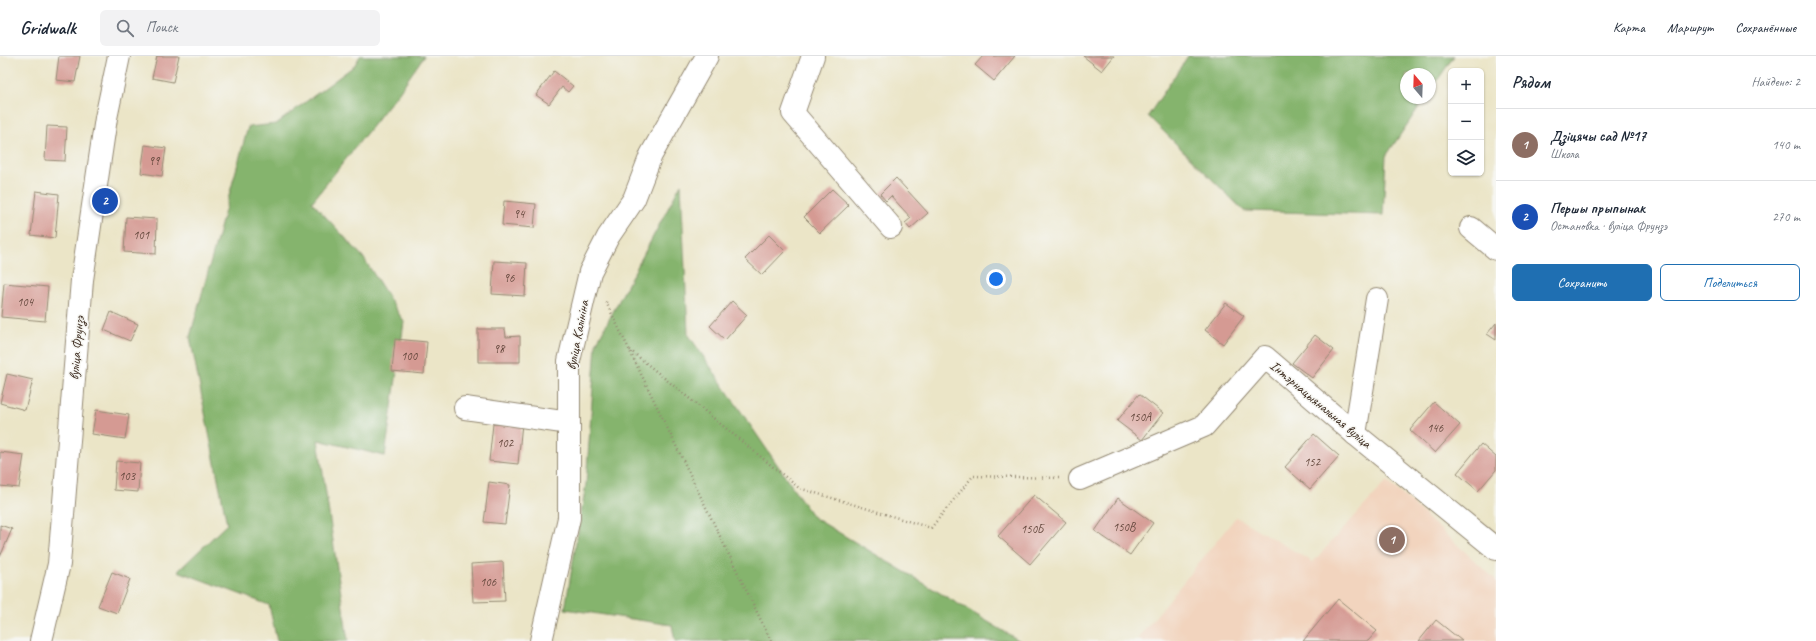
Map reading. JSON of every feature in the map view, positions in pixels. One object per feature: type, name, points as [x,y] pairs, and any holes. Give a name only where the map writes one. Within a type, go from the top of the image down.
[{"type":"street","name":"вуліца Фрунзэ","points":[[41,641],[59,564],[82,280],[106,118],[119,56]]},
{"type":"street","name":"вуліца Калініна","points":[[541,641],[569,518],[569,361],[590,272],[608,237],[634,199],[650,155],[707,56]]},
{"type":"street","points":[[813,56],[793,113],[891,227]]},
{"type":"street","points":[[1471,228],[1496,250]]},
{"type":"street","points":[[1355,434],[1377,299]]},
{"type":"street","name":"Інтэрнацыянальная вуліца","points":[[1080,479],[1204,426],[1265,357],[1355,434],[1496,549]]},
{"type":"street","points":[[465,408],[569,423]]},
{"type":"path","points":[[590,272],[630,350],[771,641]]},
{"type":"path","points":[[630,350],[798,488],[931,528],[973,476],[1080,479]]},
{"type":"shaded area","points":[[1387,481],[1496,580],[1496,641],[1140,641],[1139,637],[1236,517],[1313,562]]},
{"type":"green space","points":[[360,56],[424,56],[399,92],[312,202],[363,257],[404,322],[385,456],[318,440],[348,641],[277,641],[269,605],[178,571],[227,524],[190,337],[248,127],[276,124],[354,66]]},
{"type":"green space","points":[[1188,56],[1454,56],[1436,82],[1436,68],[1400,68],[1400,104],[1421,104],[1386,156],[1383,215],[1244,211],[1148,116]]},
{"type":"green space","points":[[681,184],[688,334],[813,517],[1020,641],[675,641],[672,625],[565,609],[586,484],[596,344]]},
{"type":"building","points":[[59,56],[80,56],[75,82],[56,80]]},
{"type":"building","points":[[157,56],[179,56],[173,82],[152,78]]},
{"type":"building","points":[[983,56],[1015,56],[994,81],[975,65]]},
{"type":"building","points":[[1083,56],[1114,56],[1102,71]]},
{"type":"building","points":[[554,71],[573,86],[568,92],[562,87],[549,104],[536,95]]},
{"type":"building","points":[[47,126],[67,127],[65,161],[45,160]]},
{"type":"building","points":[[145,145],[166,148],[162,176],[141,173]]},
{"type":"building","points":[[896,178],[928,213],[910,229],[905,223],[911,218],[891,196],[886,201],[880,194]]},
{"type":"building","points":[[832,189],[849,205],[820,233],[804,217]]},
{"type":"building","points":[[36,191],[59,194],[55,238],[31,235]]},
{"type":"building","points":[[504,201],[536,204],[534,228],[502,225]]},
{"type":"building","points":[[126,217],[157,219],[156,254],[124,252]]},
{"type":"building","points":[[769,235],[785,251],[762,275],[745,259]]},
{"type":"building","points":[[494,261],[527,263],[525,296],[492,294]]},
{"type":"building","points":[[4,283],[48,287],[45,321],[1,317]]},
{"type":"building","points":[[732,301],[747,315],[725,340],[710,326]]},
{"type":"building","points":[[1226,303],[1244,316],[1223,344],[1205,330]]},
{"type":"building","points":[[111,312],[138,324],[130,341],[104,330]]},
{"type":"building","points":[[1496,323],[1496,340],[1487,334]]},
{"type":"building","points":[[478,329],[505,329],[506,337],[520,336],[520,362],[478,362]]},
{"type":"building","points":[[1315,335],[1334,350],[1312,378],[1292,363]]},
{"type":"building","points":[[395,339],[427,342],[424,374],[392,371]]},
{"type":"building","points":[[7,374],[33,380],[25,410],[0,403]]},
{"type":"building","points":[[1139,394],[1163,413],[1142,440],[1117,421]]},
{"type":"building","points":[[1434,402],[1460,425],[1435,453],[1410,430]]},
{"type":"building","points":[[96,410],[129,415],[125,439],[92,434]]},
{"type":"building","points":[[506,422],[522,423],[518,464],[489,461],[493,424],[506,425]]},
{"type":"building","points":[[1314,434],[1339,456],[1310,489],[1285,467]]},
{"type":"building","points":[[1481,444],[1496,457],[1496,470],[1478,491],[1457,473]]},
{"type":"building","points":[[0,452],[24,455],[19,488],[0,486]]},
{"type":"building","points":[[116,461],[140,463],[138,492],[114,490]]},
{"type":"building","points":[[489,482],[510,485],[505,524],[484,522]]},
{"type":"building","points":[[1034,495],[1066,522],[1030,564],[998,536]]},
{"type":"building","points":[[1118,498],[1153,523],[1130,555],[1095,531]]},
{"type":"building","points":[[0,525],[12,529],[0,557]]},
{"type":"building","points":[[503,562],[505,601],[473,602],[471,564]]},
{"type":"building","points":[[112,572],[130,579],[117,613],[98,606]]},
{"type":"building","points":[[1338,599],[1377,631],[1368,641],[1303,641]]},
{"type":"building","points":[[1436,620],[1462,641],[1419,641]]},
{"type":"place","name":"Першы прыпынак","points":[[105,201]]},
{"type":"place","name":"Дзіцячы сад №17","points":[[1392,540]]}]
